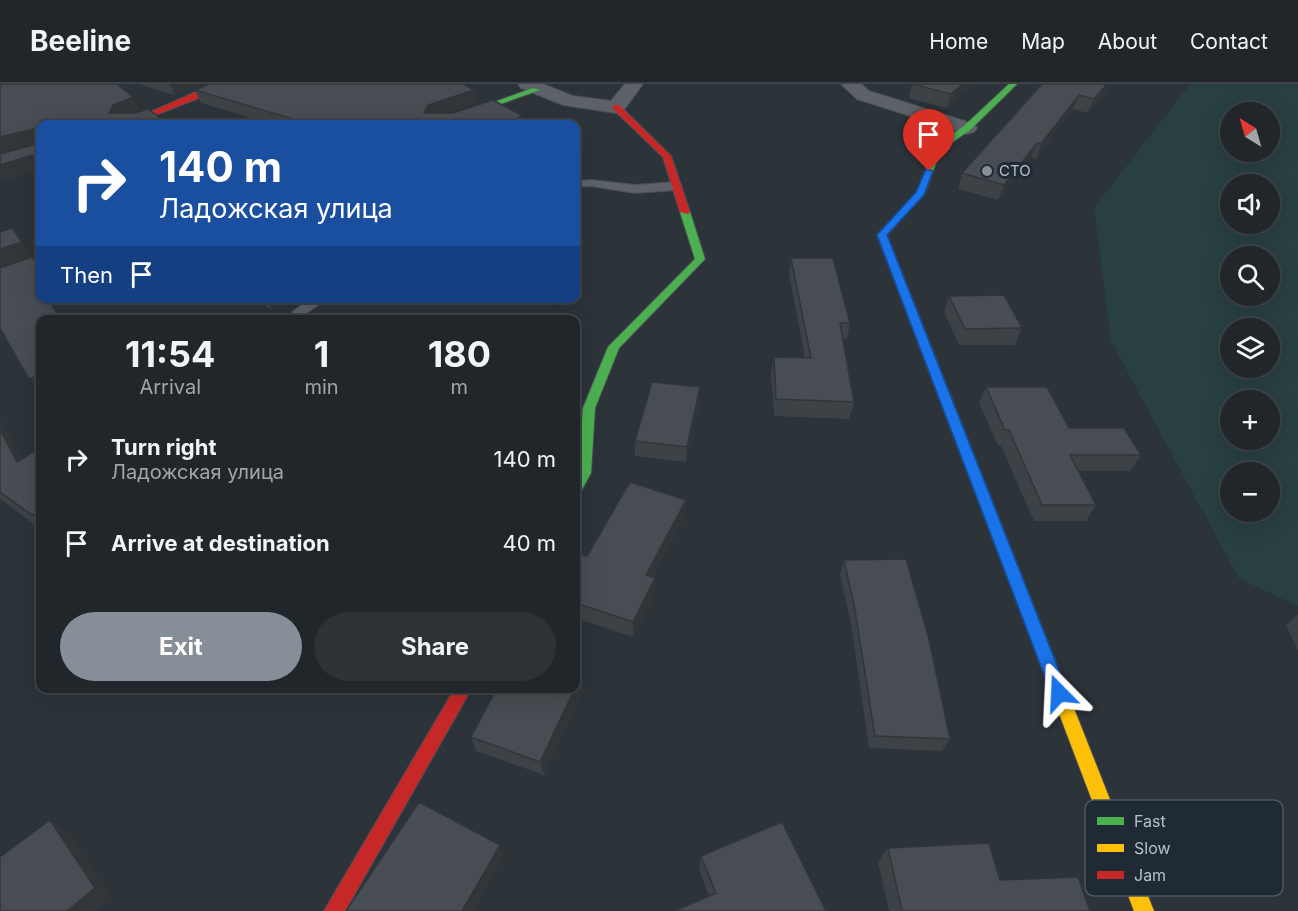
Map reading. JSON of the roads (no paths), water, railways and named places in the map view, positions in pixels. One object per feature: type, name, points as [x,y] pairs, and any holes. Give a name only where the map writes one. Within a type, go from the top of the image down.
[{"type":"street","points":[[137,120],[206,92],[219,84]]},
{"type":"street","points":[[616,107],[634,84]]},
{"type":"street","points":[[850,84],[863,95],[968,128]]},
{"type":"street","points":[[1013,84],[968,128],[937,149],[921,193],[882,235],[1101,800]]},
{"type":"street","points":[[448,120],[532,87],[568,101],[616,107],[667,156],[700,259],[614,347],[590,408],[584,473],[580,480]]},
{"type":"street","points":[[0,279],[36,266]]},
{"type":"street","points":[[334,911],[461,693]]},
{"type":"street","points":[[1138,896],[1144,911]]},
{"type":"lane","points":[[580,184],[635,189],[676,186]]},
{"type":"lane","points":[[299,312],[313,303]]},
{"type":"place","name":"СТО","points":[[987,171]]}]
